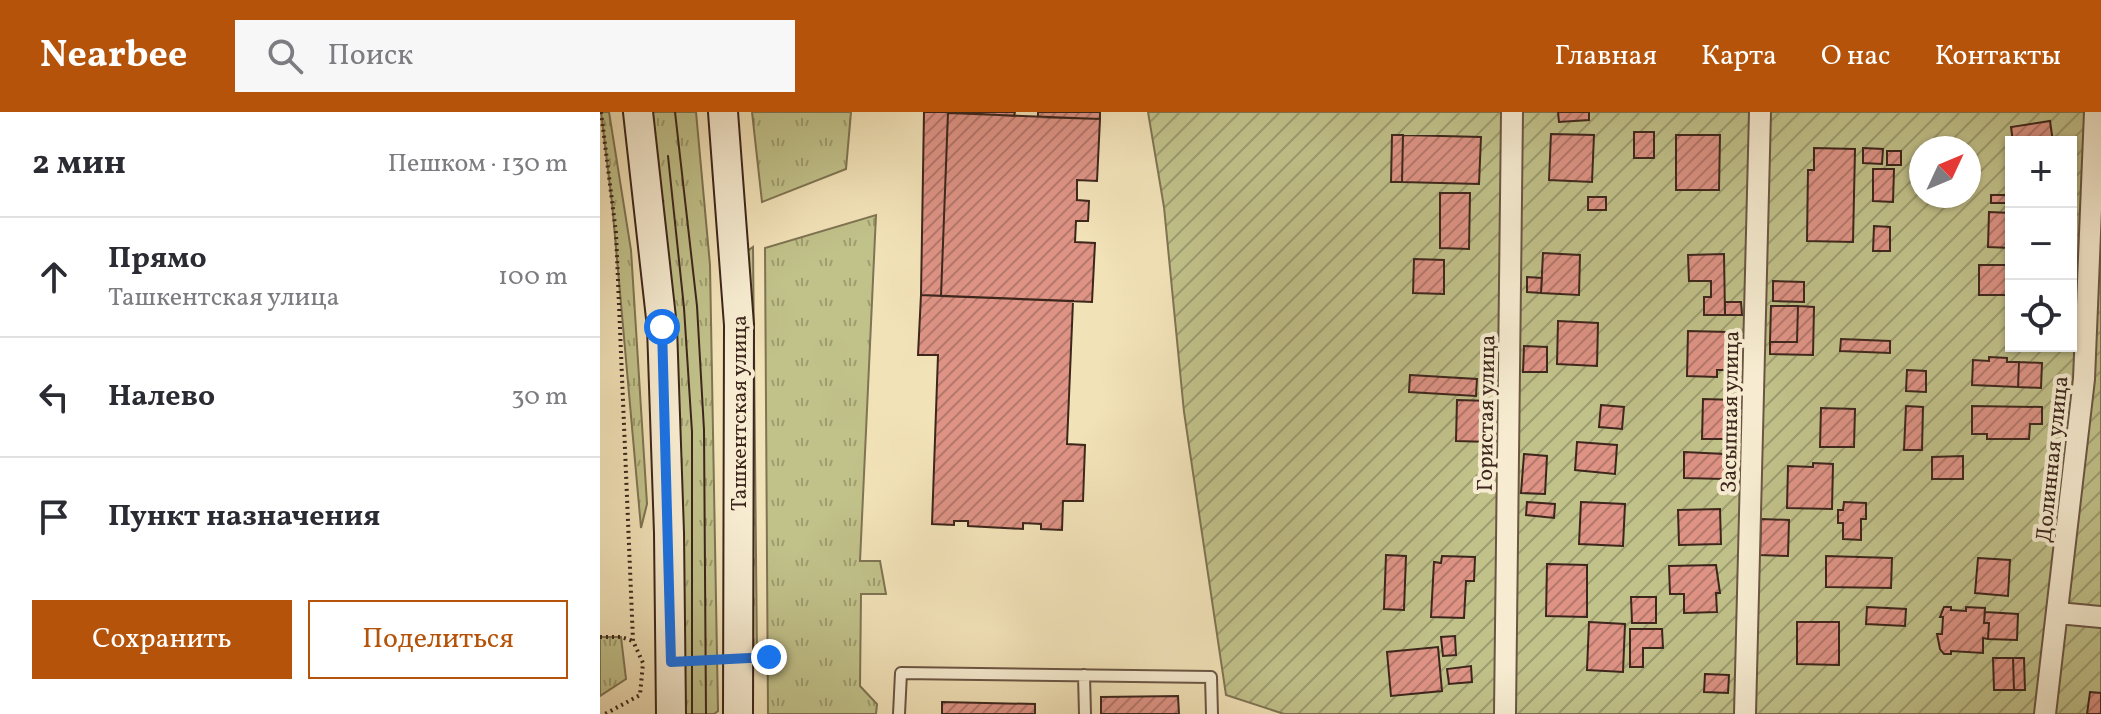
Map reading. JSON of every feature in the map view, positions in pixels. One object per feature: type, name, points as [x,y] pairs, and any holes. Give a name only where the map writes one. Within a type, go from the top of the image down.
[{"type":"main road","points":[[638,112],[662,327],[657,662],[671,714]]},
{"type":"main road","name":"Ташкентская улица","points":[[723,112],[739,325],[738,714]]},
{"type":"street","name":"Гористая улица","points":[[1505,714],[1512,112]]},
{"type":"street","name":"Засыпная улица","points":[[1745,714],[1760,112]]},
{"type":"street","name":"Долинная улица","points":[[2045,714],[2084,379],[2095,112]]},
{"type":"street","points":[[2058,613],[2101,617]]},
{"type":"lane","points":[[899,714],[901,673],[1211,677],[1212,714]]},
{"type":"lane","points":[[1084,675],[1085,714]]},
{"type":"path","points":[[601,112],[616,233],[633,641]]},
{"type":"path","points":[[600,637],[621,637],[633,641],[657,662],[738,658]]},
{"type":"path","points":[[605,714],[640,695],[657,662]]},
{"type":"green space","points":[[601,112],[609,112],[631,250],[647,504],[641,528],[612,203]]},
{"type":"green space","points":[[643,112],[696,112],[710,265],[718,711],[714,714],[683,714]]},
{"type":"green space","points":[[752,112],[851,112],[846,169],[762,202]]},
{"type":"green space","points":[[1148,112],[2101,112],[2101,714],[1284,714],[1226,695],[1184,412],[1164,207]]},
{"type":"green space","points":[[876,215],[860,561],[880,561],[886,594],[861,594],[860,686],[877,704],[876,714],[768,714],[765,248]]},
{"type":"green space","points":[[753,247],[757,657],[745,658],[742,255]]},
{"type":"green space","points":[[600,637],[621,637],[626,679],[600,696]]},
{"type":"building","points":[[924,112],[948,112],[941,296],[921,295]]},
{"type":"building","points":[[948,112],[1015,112],[1014,116]]},
{"type":"building","points":[[1038,112],[1100,112],[1100,119],[1038,117]]},
{"type":"building","points":[[1558,112],[1589,112],[1589,120],[1559,122]]},
{"type":"building","points":[[948,113],[1100,119],[1097,181],[1077,180],[1077,200],[1089,201],[1088,221],[1076,221],[1075,242],[1095,243],[1092,302],[941,296]]},
{"type":"building","points":[[2050,121],[2052,136],[2012,136],[2011,127]]},
{"type":"building","points":[[1634,132],[1654,132],[1654,158],[1634,158]]},
{"type":"building","points":[[1551,134],[1594,135],[1592,182],[1549,180]]},
{"type":"building","points":[[1392,135],[1403,135],[1402,182],[1391,182]]},
{"type":"building","points":[[1403,135],[1481,137],[1479,184],[1402,182]]},
{"type":"building","points":[[1676,135],[1720,135],[1719,190],[1676,190]]},
{"type":"building","points":[[1814,148],[1855,149],[1853,242],[1807,241],[1808,170],[1814,170]]},
{"type":"building","points":[[1863,148],[1883,149],[1882,164],[1863,163]]},
{"type":"building","points":[[1887,151],[1901,151],[1901,165],[1887,165]]},
{"type":"building","points":[[1873,169],[1894,169],[1893,202],[1873,201]]},
{"type":"building","points":[[1440,193],[1470,193],[1469,249],[1440,248]]},
{"type":"building","points":[[1991,195],[2005,195],[2005,203],[1991,203]]},
{"type":"building","points":[[1588,197],[1606,197],[1606,210],[1588,210]]},
{"type":"building","points":[[1989,212],[2005,213],[2005,248],[1988,247]]},
{"type":"building","points":[[1874,226],[1890,227],[1890,251],[1873,251]]},
{"type":"building","points":[[1543,253],[1580,255],[1579,295],[1541,293]]},
{"type":"building","points":[[1724,254],[1725,315],[1704,315],[1704,297],[1711,297],[1711,281],[1689,281],[1688,255]]},
{"type":"building","points":[[1414,259],[1444,260],[1444,294],[1413,293]]},
{"type":"building","points":[[1979,265],[2005,265],[2005,295],[1979,295]]},
{"type":"building","points":[[1527,277],[1542,278],[1541,293],[1527,292]]},
{"type":"building","points":[[1773,281],[1804,282],[1804,302],[1773,301]]},
{"type":"building","points":[[921,295],[1073,301],[1067,444],[1085,445],[1083,501],[1063,501],[1062,530],[1041,529],[1041,524],[1023,523],[1023,529],[968,526],[968,521],[954,521],[954,525],[932,524],[938,355],[918,355]]},
{"type":"building","points":[[1725,302],[1741,302],[1742,315],[1725,315]]},
{"type":"building","points":[[1771,306],[1798,306],[1797,342],[1770,342]]},
{"type":"building","points":[[1798,306],[1814,307],[1813,355],[1770,354],[1770,342],[1797,342]]},
{"type":"building","points":[[1558,321],[1598,323],[1597,366],[1557,364]]},
{"type":"building","points":[[1688,331],[1729,332],[1729,346],[1737,346],[1736,370],[1717,370],[1717,377],[1687,376]]},
{"type":"building","points":[[1841,339],[1890,341],[1890,353],[1840,351]]},
{"type":"building","points":[[1524,346],[1547,347],[1547,372],[1523,372]]},
{"type":"building","points":[[1989,357],[2019,362],[2018,387],[1972,385],[1973,360],[1989,361]]},
{"type":"building","points":[[2019,362],[2042,363],[2041,388],[2018,387]]},
{"type":"building","points":[[1907,370],[1926,371],[1926,392],[1906,391]]},
{"type":"building","points":[[1410,375],[1477,379],[1476,396],[1409,392]]},
{"type":"building","points":[[1703,399],[1737,400],[1737,439],[1702,439]]},
{"type":"building","points":[[1457,400],[1490,401],[1490,442],[1456,441]]},
{"type":"building","points":[[1601,405],[1624,407],[1622,429],[1599,427]]},
{"type":"building","points":[[1906,406],[1923,407],[1922,450],[1904,450]]},
{"type":"building","points":[[1972,406],[2042,407],[2042,424],[2030,424],[2029,439],[1987,439],[1987,434],[1972,434]]},
{"type":"building","points":[[1821,408],[1855,409],[1854,447],[1820,447]]},
{"type":"building","points":[[1577,442],[1617,445],[1615,474],[1575,470]]},
{"type":"building","points":[[1684,452],[1725,454],[1724,479],[1684,478]]},
{"type":"building","points":[[1524,454],[1547,456],[1545,494],[1521,493]]},
{"type":"building","points":[[1963,456],[1963,479],[1932,479],[1932,457]]},
{"type":"building","points":[[1813,463],[1833,464],[1832,509],[1787,508],[1788,466],[1813,467]]},
{"type":"building","points":[[1527,502],[1555,504],[1554,518],[1526,515]]},
{"type":"building","points":[[1581,502],[1625,504],[1623,546],[1579,544]]},
{"type":"building","points":[[1844,502],[1866,503],[1866,519],[1861,519],[1861,540],[1843,539],[1843,523],[1838,523],[1838,510],[1843,510]]},
{"type":"building","points":[[1720,509],[1721,544],[1679,545],[1678,510]]},
{"type":"building","points":[[1761,519],[1789,520],[1788,556],[1760,555]]},
{"type":"building","points":[[1386,555],[1406,556],[1404,610],[1384,609]]},
{"type":"building","points":[[1442,556],[1475,557],[1474,581],[1466,581],[1464,618],[1431,617],[1434,562],[1441,563]]},
{"type":"building","points":[[1826,556],[1892,558],[1891,588],[1826,587]]},
{"type":"building","points":[[1978,558],[2010,560],[2008,596],[1975,593]]},
{"type":"building","points":[[1547,564],[1587,565],[1587,617],[1546,616]]},
{"type":"building","points":[[1716,565],[1720,593],[1716,593],[1717,612],[1684,613],[1684,594],[1670,594],[1669,566]]},
{"type":"building","points":[[1631,597],[1656,597],[1656,623],[1632,623]]},
{"type":"building","points":[[1867,607],[1906,609],[1905,626],[1866,624]]},
{"type":"building","points":[[1944,607],[1966,611],[1966,607],[1985,608],[1984,623],[1989,623],[1988,639],[1983,638],[1983,653],[1951,651],[1951,654],[1944,654],[1937,634],[1942,634],[1943,617],[1940,617]]},
{"type":"building","points":[[1985,612],[2018,614],[2017,640],[1988,639],[1989,623],[1984,623]]},
{"type":"building","points":[[1589,622],[1625,624],[1623,672],[1587,670]]},
{"type":"building","points":[[1797,622],[1839,622],[1839,665],[1797,664]]},
{"type":"building","points":[[1630,629],[1662,629],[1663,648],[1643,648],[1643,667],[1630,667]]},
{"type":"building","points":[[1455,636],[1456,655],[1443,656],[1441,637]]},
{"type":"building","points":[[1438,647],[1442,691],[1391,696],[1387,652]]},
{"type":"building","points":[[1993,658],[2013,658],[2014,690],[1994,690]]},
{"type":"building","points":[[2013,658],[2024,658],[2025,690],[2014,690]]},
{"type":"building","points":[[1471,666],[1472,682],[1449,684],[1447,669]]},
{"type":"building","points":[[1705,674],[1729,675],[1728,693],[1704,692]]},
{"type":"building","points":[[2090,692],[2101,693],[2101,714],[2087,714]]},
{"type":"building","points":[[1178,696],[1179,714],[1101,714],[1101,697]]},
{"type":"building","points":[[942,702],[1035,704],[1035,714],[942,714]]},
{"type":"tram line","points":[[675,112],[697,306],[704,430],[706,714]]},
{"type":"tram line","points":[[668,156],[684,308],[692,432],[692,714]]},
{"type":"route","points":[[662,327],[671,662],[769,657]]}]
